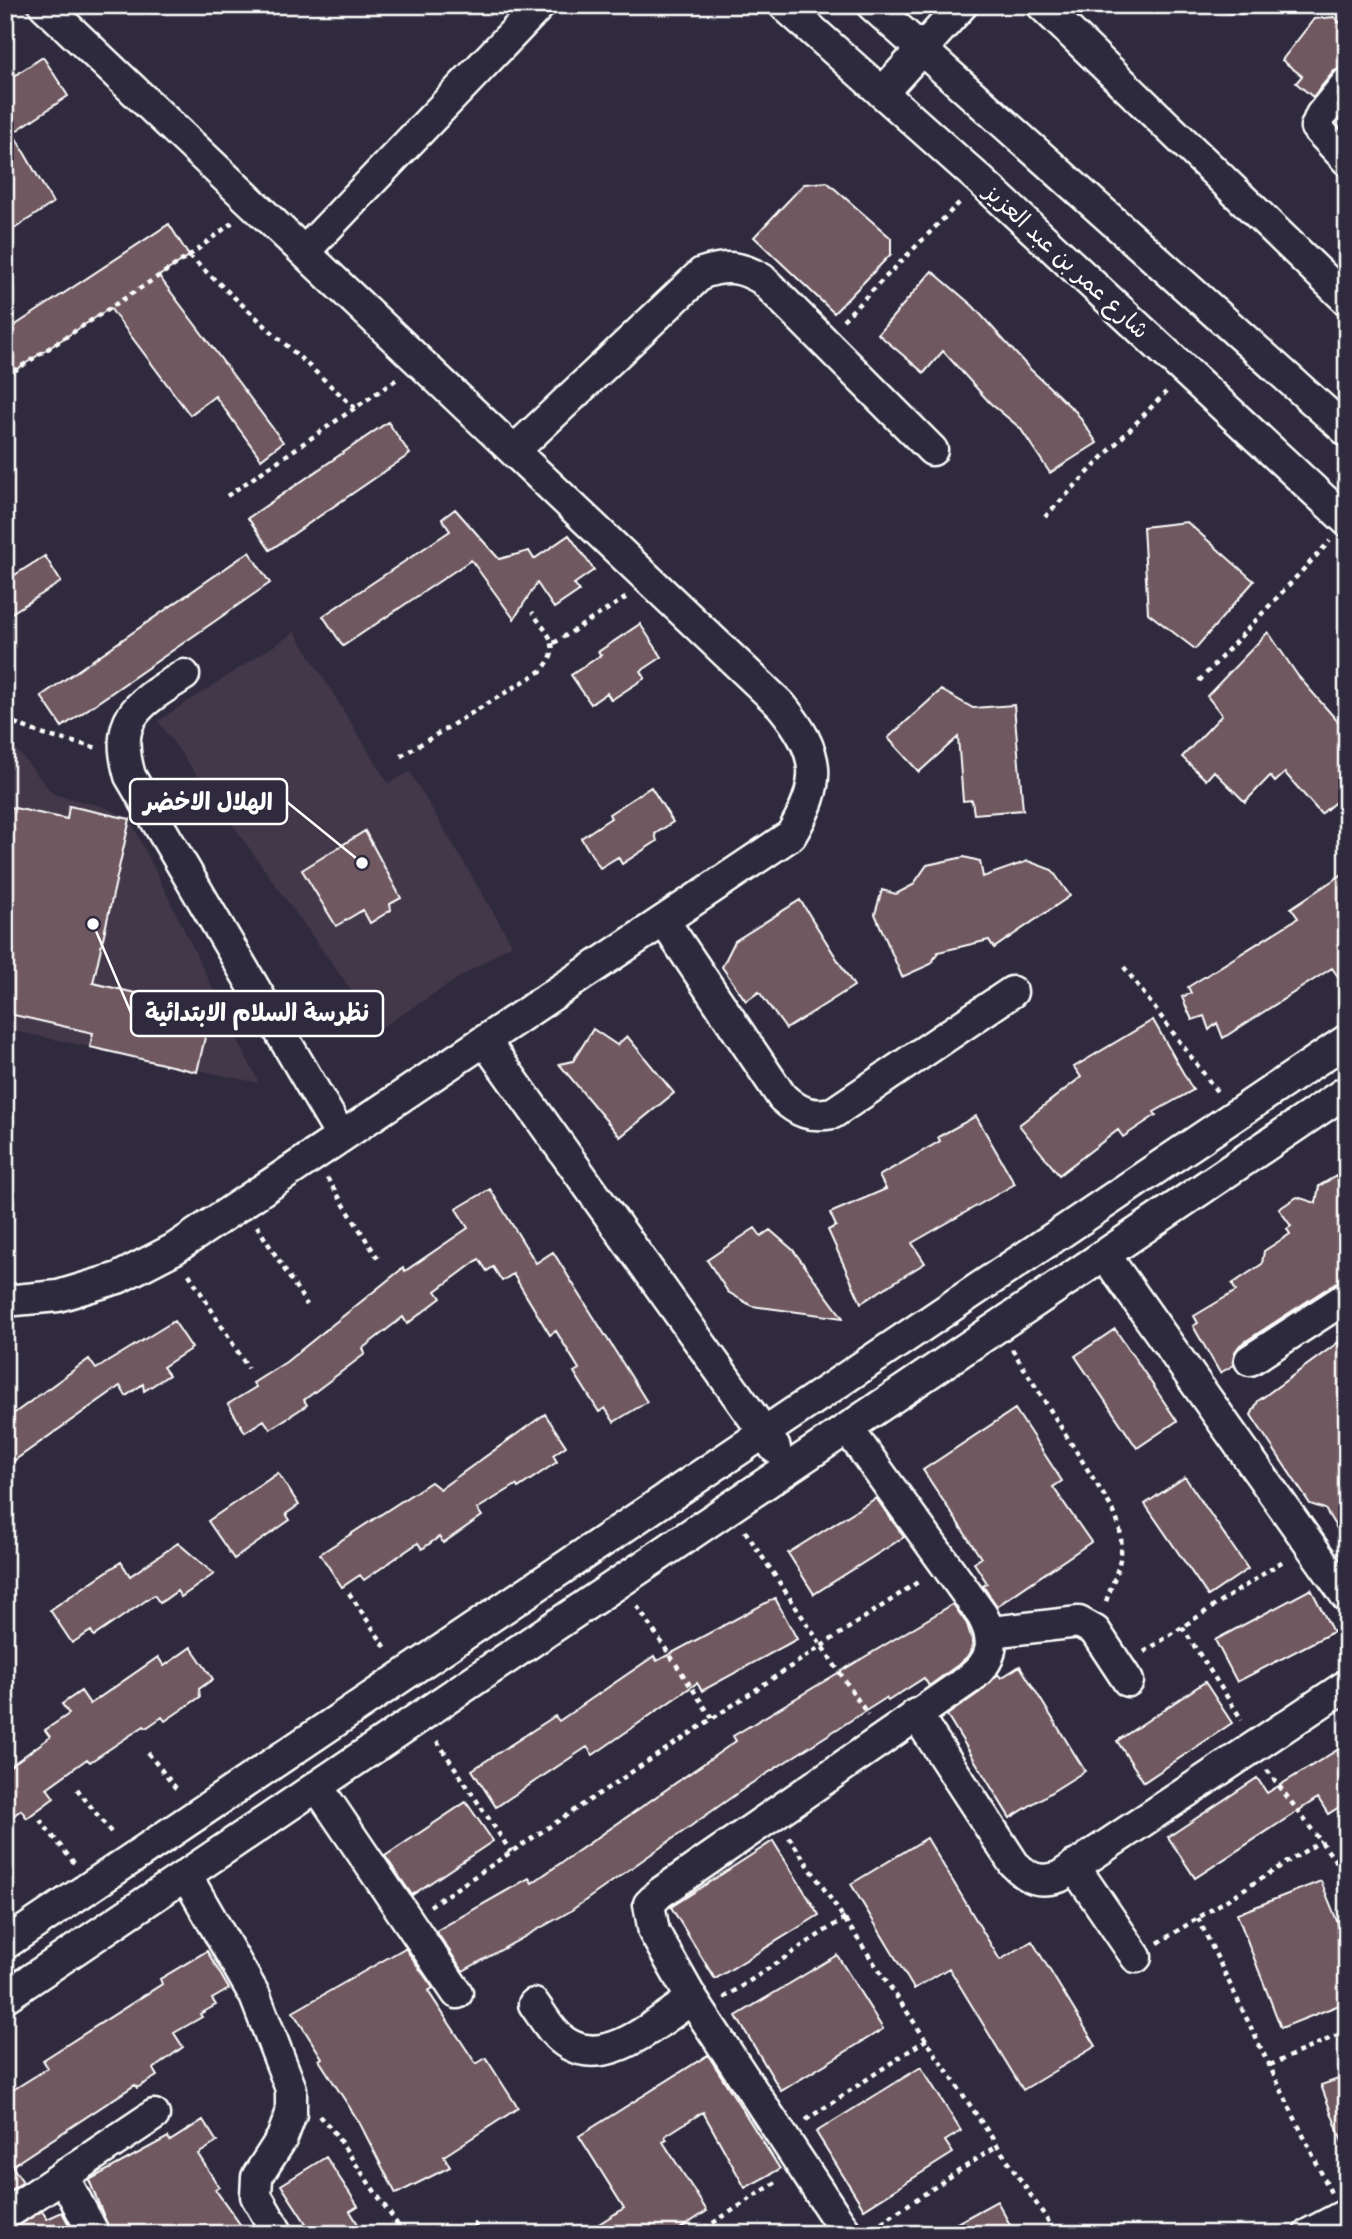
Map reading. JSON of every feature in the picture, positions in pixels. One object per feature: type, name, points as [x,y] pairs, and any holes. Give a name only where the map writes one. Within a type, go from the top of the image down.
[{"type":"street","points":[[5,1301],[58,1296],[118,1278],[174,1250],[791,835],[809,804],[814,768],[804,733],[781,705],[44,5]]},
{"type":"street","points":[[304,252],[540,5]]},
{"type":"street","name":"شارع عمر بن عبد العزيز","points":[[784,5],[981,181],[1185,371],[1342,527]]},
{"type":"street","points":[[872,5],[1347,431]]},
{"type":"street","points":[[882,93],[962,5]]},
{"type":"street","points":[[1042,5],[1341,283]]},
{"type":"street","points":[[1347,83],[1316,127],[1322,138],[1347,160]]},
{"type":"street","points":[[514,451],[702,273],[722,266],[743,268],[762,279],[932,450]]},
{"type":"street","points":[[184,675],[138,705],[126,726],[123,750],[130,776],[341,1136]]},
{"type":"street","points":[[664,921],[782,1097],[796,1110],[814,1116],[833,1113],[1012,992]]},
{"type":"street","points":[[5,1944],[1347,1040]]},
{"type":"street","points":[[485,1041],[789,1468]]},
{"type":"street","points":[[5,1997],[1347,1091]]},
{"type":"street","points":[[1105,1255],[1347,1597]]},
{"type":"street","points":[[1250,1360],[1347,1297]]},
{"type":"street","points":[[847,2234],[697,2006],[654,1932],[649,1904],[660,1893],[984,1667],[992,1650],[992,1632],[848,1429]]},
{"type":"street","points":[[992,1632],[1079,1622],[1095,1631],[1124,1675]]},
{"type":"street","points":[[916,1714],[1014,1864],[1027,1877],[1044,1881],[1059,1877],[1347,1685]]},
{"type":"street","points":[[317,1786],[457,1993]]},
{"type":"street","points":[[1074,1866],[1136,1957]]},
{"type":"street","points":[[186,1875],[255,1996],[291,2089],[291,2114],[282,2138],[257,2177],[256,2196],[278,2234]]},
{"type":"street","points":[[534,2004],[553,2031],[568,2045],[587,2051],[607,2050],[697,2006]]},
{"type":"street","points":[[5,2215],[154,2115]]},
{"type":"street","points":[[63,2176],[94,2234]]},
{"type":"street","points":[[1309,2234],[1345,2215]]},
{"type":"path","points":[[1209,5],[1231,12],[1250,12],[1272,5]]},
{"type":"path","points":[[822,340],[981,181]]},
{"type":"path","points":[[5,377],[190,256],[255,205]]},
{"type":"path","points":[[190,256],[355,408]]},
{"type":"path","points":[[227,496],[420,363]]},
{"type":"path","points":[[1045,517],[1185,371]]},
{"type":"path","points":[[1199,681],[1342,527]]},
{"type":"path","points":[[554,643],[651,582]]},
{"type":"path","points":[[401,756],[541,671],[552,659],[554,643],[532,612]]},
{"type":"path","points":[[5,719],[44,735],[83,746],[123,750]]},
{"type":"path","points":[[1125,967],[1234,1115]]},
{"type":"path","points":[[313,1156],[379,1260]]},
{"type":"path","points":[[243,1204],[307,1305]]},
{"type":"path","points":[[174,1250],[248,1368]]},
{"type":"path","points":[[998,1327],[1113,1510],[1122,1529],[1123,1549],[1095,1631]]},
{"type":"path","points":[[730,1508],[882,1737]]},
{"type":"path","points":[[1124,1675],[1182,1627],[1309,1543]]},
{"type":"path","points":[[408,1920],[945,1564]]},
{"type":"path","points":[[621,1581],[712,1718]]},
{"type":"path","points":[[349,1593],[404,1675]]},
{"type":"path","points":[[1182,1627],[1254,1747],[1347,1875]]},
{"type":"path","points":[[421,1717],[511,1852]]},
{"type":"path","points":[[148,1753],[197,1815]]},
{"type":"path","points":[[77,1789],[131,1859]]},
{"type":"path","points":[[774,1815],[846,1917],[1057,2234]]},
{"type":"path","points":[[40,1820],[92,1886]]},
{"type":"path","points":[[1136,1957],[1321,1842]]},
{"type":"path","points":[[697,2006],[846,1917]]},
{"type":"path","points":[[1198,1918],[1345,2215]]},
{"type":"path","points":[[1270,2065],[1347,2031]]},
{"type":"path","points":[[782,2135],[927,2039]]},
{"type":"path","points":[[291,2089],[331,2128],[404,2234]]},
{"type":"path","points":[[864,2234],[998,2145]]},
{"type":"path","points":[[696,2234],[802,2165]]},
{"type":"path","points":[[456,2234],[474,2224],[483,2234]]},
{"type":"shaded area","points":[[295,632],[388,783],[410,772],[512,944],[379,1029],[158,721]]},
{"type":"shaded area","points":[[5,742],[11,743],[53,794],[105,807],[130,819],[259,1083],[5,1029]]},
{"type":"building","points":[[1334,17],[1347,29],[1347,66],[1334,71],[1313,97],[1296,83],[1302,76],[1282,60],[1314,19]]},
{"type":"building","points":[[43,57],[68,96],[13,133],[53,203],[5,235],[5,82]]},
{"type":"building","points":[[827,182],[891,238],[891,254],[834,313],[754,237],[804,184]]},
{"type":"building","points":[[169,224],[189,256],[159,276],[283,442],[261,459],[215,396],[190,415],[110,308],[5,377],[5,332]]},
{"type":"building","points":[[932,271],[973,306],[1029,368],[1076,412],[1097,443],[1050,473],[1020,428],[990,403],[943,351],[924,373],[878,334]]},
{"type":"building","points":[[388,422],[410,454],[270,550],[248,518]]},
{"type":"building","points":[[455,509],[499,559],[529,551],[534,559],[569,535],[594,570],[574,584],[579,591],[554,608],[537,583],[514,619],[471,560],[343,646],[323,616],[450,531],[442,519]]},
{"type":"building","points":[[1187,522],[1254,581],[1195,649],[1148,613],[1143,527]]},
{"type":"building","points":[[249,552],[270,583],[62,727],[41,696]]},
{"type":"building","points":[[45,556],[61,582],[5,617],[5,581]]},
{"type":"building","points":[[640,624],[662,657],[641,671],[645,678],[611,700],[607,693],[591,704],[571,675],[601,655],[598,652]]},
{"type":"building","points":[[1268,632],[1298,676],[1347,732],[1347,792],[1321,814],[1285,773],[1275,782],[1270,776],[1245,802],[1214,771],[1206,780],[1182,757],[1222,715],[1207,696]]},
{"type":"building","points":[[941,690],[973,708],[1014,705],[1023,810],[974,814],[972,800],[963,801],[958,737],[919,772],[888,738]]},
{"type":"building","points":[[651,787],[673,822],[655,834],[657,841],[622,864],[618,857],[600,868],[581,838],[611,818],[609,814]]},
{"type":"building","points":[[5,806],[67,819],[69,806],[130,819],[93,983],[211,1011],[197,1072],[90,1047],[93,1033],[5,1013]]},
{"type":"building","points":[[365,831],[401,898],[390,904],[391,910],[370,923],[363,910],[336,926],[302,870]]},
{"type":"building","points":[[964,857],[980,861],[983,877],[1028,861],[1052,870],[1070,896],[994,948],[989,940],[938,952],[931,964],[902,977],[875,914],[882,890],[896,894],[913,885],[927,865]]},
{"type":"building","points":[[1347,871],[1347,989],[1332,968],[1223,1038],[1217,1023],[1209,1030],[1204,1016],[1192,1020],[1182,997],[1191,993],[1188,987],[1298,918],[1291,908]]},
{"type":"building","points":[[800,900],[854,986],[786,1029],[759,992],[746,1001],[722,967],[735,941]]},
{"type":"building","points":[[1153,1020],[1193,1090],[1154,1112],[1156,1115],[1123,1137],[1118,1130],[1059,1175],[1019,1125],[1081,1077],[1074,1067]]},
{"type":"building","points":[[593,1029],[617,1045],[627,1036],[674,1093],[620,1137],[559,1064],[573,1061]]},
{"type":"building","points":[[976,1116],[1015,1184],[912,1243],[925,1263],[861,1303],[828,1230],[836,1226],[830,1213],[886,1189],[879,1176],[940,1141],[938,1137]]},
{"type":"building","points":[[1336,1176],[1347,1192],[1347,1280],[1337,1282],[1240,1345],[1234,1353],[1234,1365],[1220,1373],[1193,1326],[1198,1323],[1194,1316],[1236,1291],[1232,1284],[1262,1264],[1264,1251],[1290,1234],[1287,1229],[1291,1226],[1279,1209],[1297,1197],[1316,1203],[1319,1186]]},
{"type":"building","points":[[490,1189],[536,1263],[553,1252],[647,1402],[614,1422],[605,1408],[599,1412],[574,1372],[579,1369],[556,1331],[550,1335],[513,1274],[502,1281],[493,1267],[487,1271],[479,1259],[436,1291],[441,1298],[407,1324],[403,1317],[363,1348],[365,1354],[304,1400],[307,1405],[270,1429],[264,1420],[245,1432],[228,1404],[256,1387],[253,1383],[286,1362],[403,1268],[405,1271],[468,1228],[456,1209]]},
{"type":"building","points":[[755,1228],[761,1236],[770,1230],[793,1250],[843,1318],[752,1306],[728,1292],[707,1260]]},
{"type":"building","points":[[174,1321],[192,1348],[163,1367],[169,1375],[144,1391],[143,1384],[126,1396],[120,1386],[5,1467],[5,1420],[89,1359],[96,1369]]},
{"type":"building","points":[[1115,1329],[1177,1421],[1137,1448],[1075,1356]]},
{"type":"building","points":[[1347,1336],[1347,1545],[1325,1509],[1310,1504],[1251,1415],[1258,1401]]},
{"type":"building","points":[[1015,1409],[1062,1481],[1053,1487],[1091,1542],[997,1606],[983,1586],[987,1583],[974,1563],[981,1558],[923,1470]]},
{"type":"building","points":[[545,1414],[566,1446],[553,1455],[557,1462],[518,1488],[516,1485],[477,1509],[482,1516],[443,1543],[439,1537],[422,1549],[418,1543],[364,1580],[360,1575],[342,1587],[320,1554],[431,1482],[440,1489]]},
{"type":"building","points":[[278,1473],[299,1505],[286,1514],[290,1520],[234,1559],[208,1521]]},
{"type":"building","points":[[1185,1477],[1248,1569],[1208,1596],[1145,1504]]},
{"type":"building","points":[[876,1498],[904,1537],[814,1594],[788,1553]]},
{"type":"building","points":[[178,1543],[214,1574],[181,1597],[177,1591],[160,1603],[154,1595],[94,1636],[91,1631],[72,1643],[50,1610],[121,1562],[130,1576]]},
{"type":"building","points":[[1311,1589],[1333,1632],[1237,1682],[1215,1640]]},
{"type":"building","points":[[775,1598],[797,1639],[702,1691],[697,1683],[593,1755],[587,1747],[496,1807],[472,1770],[555,1716],[559,1721],[654,1656],[657,1661]]},
{"type":"building","points":[[953,1604],[967,1624],[973,1643],[969,1655],[958,1665],[929,1686],[924,1678],[888,1701],[886,1698],[749,1785],[569,1912],[463,1971],[436,1931],[529,1878],[532,1883],[736,1741],[733,1736]]},
{"type":"building","points":[[191,1647],[213,1679],[199,1689],[200,1697],[165,1721],[162,1717],[90,1762],[87,1759],[47,1788],[54,1798],[27,1818],[21,1810],[5,1822],[5,1770],[50,1737],[45,1730],[69,1714],[62,1704],[81,1691],[90,1704],[158,1657],[164,1666]]},
{"type":"building","points":[[1020,1666],[1085,1771],[1010,1818],[947,1715],[980,1692],[998,1674],[1001,1678]]},
{"type":"building","points":[[1205,1682],[1232,1723],[1144,1782],[1117,1741]]},
{"type":"building","points":[[1347,1744],[1347,1802],[1328,1814],[1318,1798],[1195,1878],[1168,1837],[1257,1778],[1267,1793]]},
{"type":"building","points":[[466,1802],[493,1841],[412,1895],[385,1856]]},
{"type":"building","points":[[927,1838],[1000,1960],[1032,1941],[1096,2046],[1023,2090],[949,1968],[914,1989],[851,1884]]},
{"type":"building","points":[[773,1841],[819,1915],[715,1979],[671,1907]]},
{"type":"building","points":[[1321,1881],[1347,1946],[1347,2002],[1281,2028],[1237,1914]]},
{"type":"building","points":[[405,1948],[433,1988],[428,1991],[476,2064],[486,2058],[518,2108],[444,2156],[450,2167],[396,2194],[359,2122],[319,2060],[322,2058],[293,2012]]},
{"type":"building","points":[[207,1951],[229,1989],[212,1999],[216,2005],[200,2014],[202,2017],[174,2033],[183,2047],[153,2069],[157,2076],[137,2088],[135,2085],[12,2166],[23,2182],[5,2194],[5,2095],[48,2068],[43,2060],[162,1984],[160,1979]]},
{"type":"building","points":[[837,1955],[883,2029],[781,2091],[736,2016]]},
{"type":"building","points":[[708,2055],[780,2169],[745,2188],[703,2112],[665,2136],[667,2140],[663,2142],[707,2211],[672,2234],[583,2234],[624,2208],[579,2136]]},
{"type":"building","points":[[921,2067],[961,2131],[945,2141],[953,2153],[864,2209],[816,2132]]},
{"type":"building","points":[[1347,2076],[1347,2146],[1344,2147],[1321,2085]]},
{"type":"building","points":[[203,2120],[217,2142],[198,2154],[219,2187],[215,2189],[247,2234],[111,2234],[89,2180],[168,2137],[170,2141]]},
{"type":"building","points":[[326,2157],[358,2206],[350,2211],[364,2234],[313,2234],[281,2185]]},
{"type":"building","points":[[997,2201],[1015,2234],[937,2234]]},
{"type":"building","points":[[42,2211],[47,2219],[62,2212],[74,2234],[5,2234]]},
{"type":"place","name":"الهلال الاخضر","points":[[362,863]]},
{"type":"place","name":"نظرسة السلام الابتدائية","points":[[93,924]]}]
